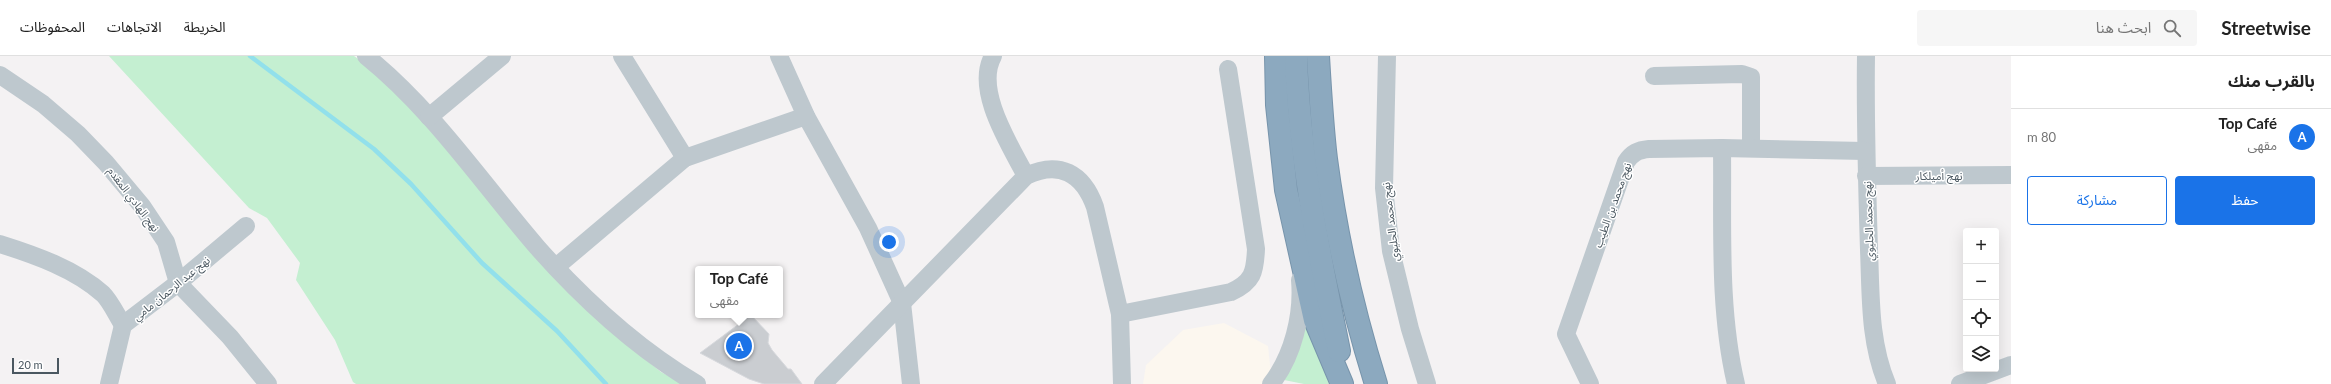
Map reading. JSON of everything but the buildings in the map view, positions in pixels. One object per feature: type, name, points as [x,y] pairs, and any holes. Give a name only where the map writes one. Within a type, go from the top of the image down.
[{"type":"highway","points":[[1268,56],[1277,106],[1286,190],[1315,320],[1344,384]]},
{"type":"highway","points":[[1276,56],[1277,106]]},
{"type":"highway","points":[[1296,56],[1301,146],[1314,230],[1344,384]]},
{"type":"highway","points":[[1318,56],[1326,159],[1342,250],[1364,345],[1376,384]]},
{"type":"highway","points":[[1322,106],[1324,56]]},
{"type":"street","points":[[366,56],[400,85],[556,267],[611,322],[663,364],[697,384]]},
{"type":"street","points":[[429,117],[502,56]]},
{"type":"street","points":[[622,56],[685,158]]},
{"type":"street","points":[[779,56],[806,116],[868,228],[902,302],[911,384]]},
{"type":"street","points":[[993,56],[988,64],[987,76],[995,117],[1026,176]]},
{"type":"street","name":"نهج محمد الحليوي","points":[[1387,56],[1384,188],[1391,251],[1410,329],[1427,384]]},
{"type":"street","name":"نهج محمد الحليوي","points":[[1866,56],[1865,151],[1873,335],[1880,366],[1887,384]]},
{"type":"street","points":[[1120,314],[1231,292],[1244,286],[1252,276],[1256,249],[1228,69]]},
{"type":"street","points":[[1654,76],[1742,74],[1751,77],[1751,148]]},
{"type":"street","name":"نهج الهادي المقدم","points":[[0,75],[42,104],[78,134],[106,163],[142,206],[166,242],[178,283],[230,338],[268,384]]},
{"type":"street","points":[[556,267],[685,158],[806,116]]},
{"type":"street","points":[[1722,148],[1723,244],[1728,350],[1736,384]]},
{"type":"street","name":"نهج محمد بن الطيب","points":[[1590,384],[1566,334],[1626,162],[1631,154],[1640,150],[1722,148],[1865,151]]},
{"type":"street","points":[[823,384],[1026,176],[1039,169],[1052,168],[1064,171],[1079,179],[1090,191],[1120,314],[1122,384]]},
{"type":"street","name":"نهج أميلكار","points":[[1866,176],[2011,175]]},
{"type":"street","name":"نهج عبد الرحمان مامي","points":[[109,384],[123,325],[178,283],[246,226]]},
{"type":"street","points":[[1271,384],[1288,353],[1299,318],[1301,292],[1295,232]]},
{"type":"street","points":[[0,244],[38,256],[68,270],[103,294],[123,325]]},
{"type":"street","points":[[1960,384],[2011,365]]},
{"type":"shaded area","points":[[1224,323],[1268,346],[1271,374],[1263,384],[1143,384],[1146,365],[1183,330]]},
{"type":"green space","points":[[109,56],[354,56],[396,85],[601,323],[661,372],[684,384],[356,384],[353,382],[335,340],[296,280],[300,263],[267,218],[249,208]]},
{"type":"green space","points":[[1307,321],[1329,384],[1304,384],[1284,380]]},
{"type":"waterway","points":[[250,56],[374,149],[411,184],[482,263],[557,331],[606,384]]},
{"type":"place","name":"Top Café","points":[[739,346]]}]
